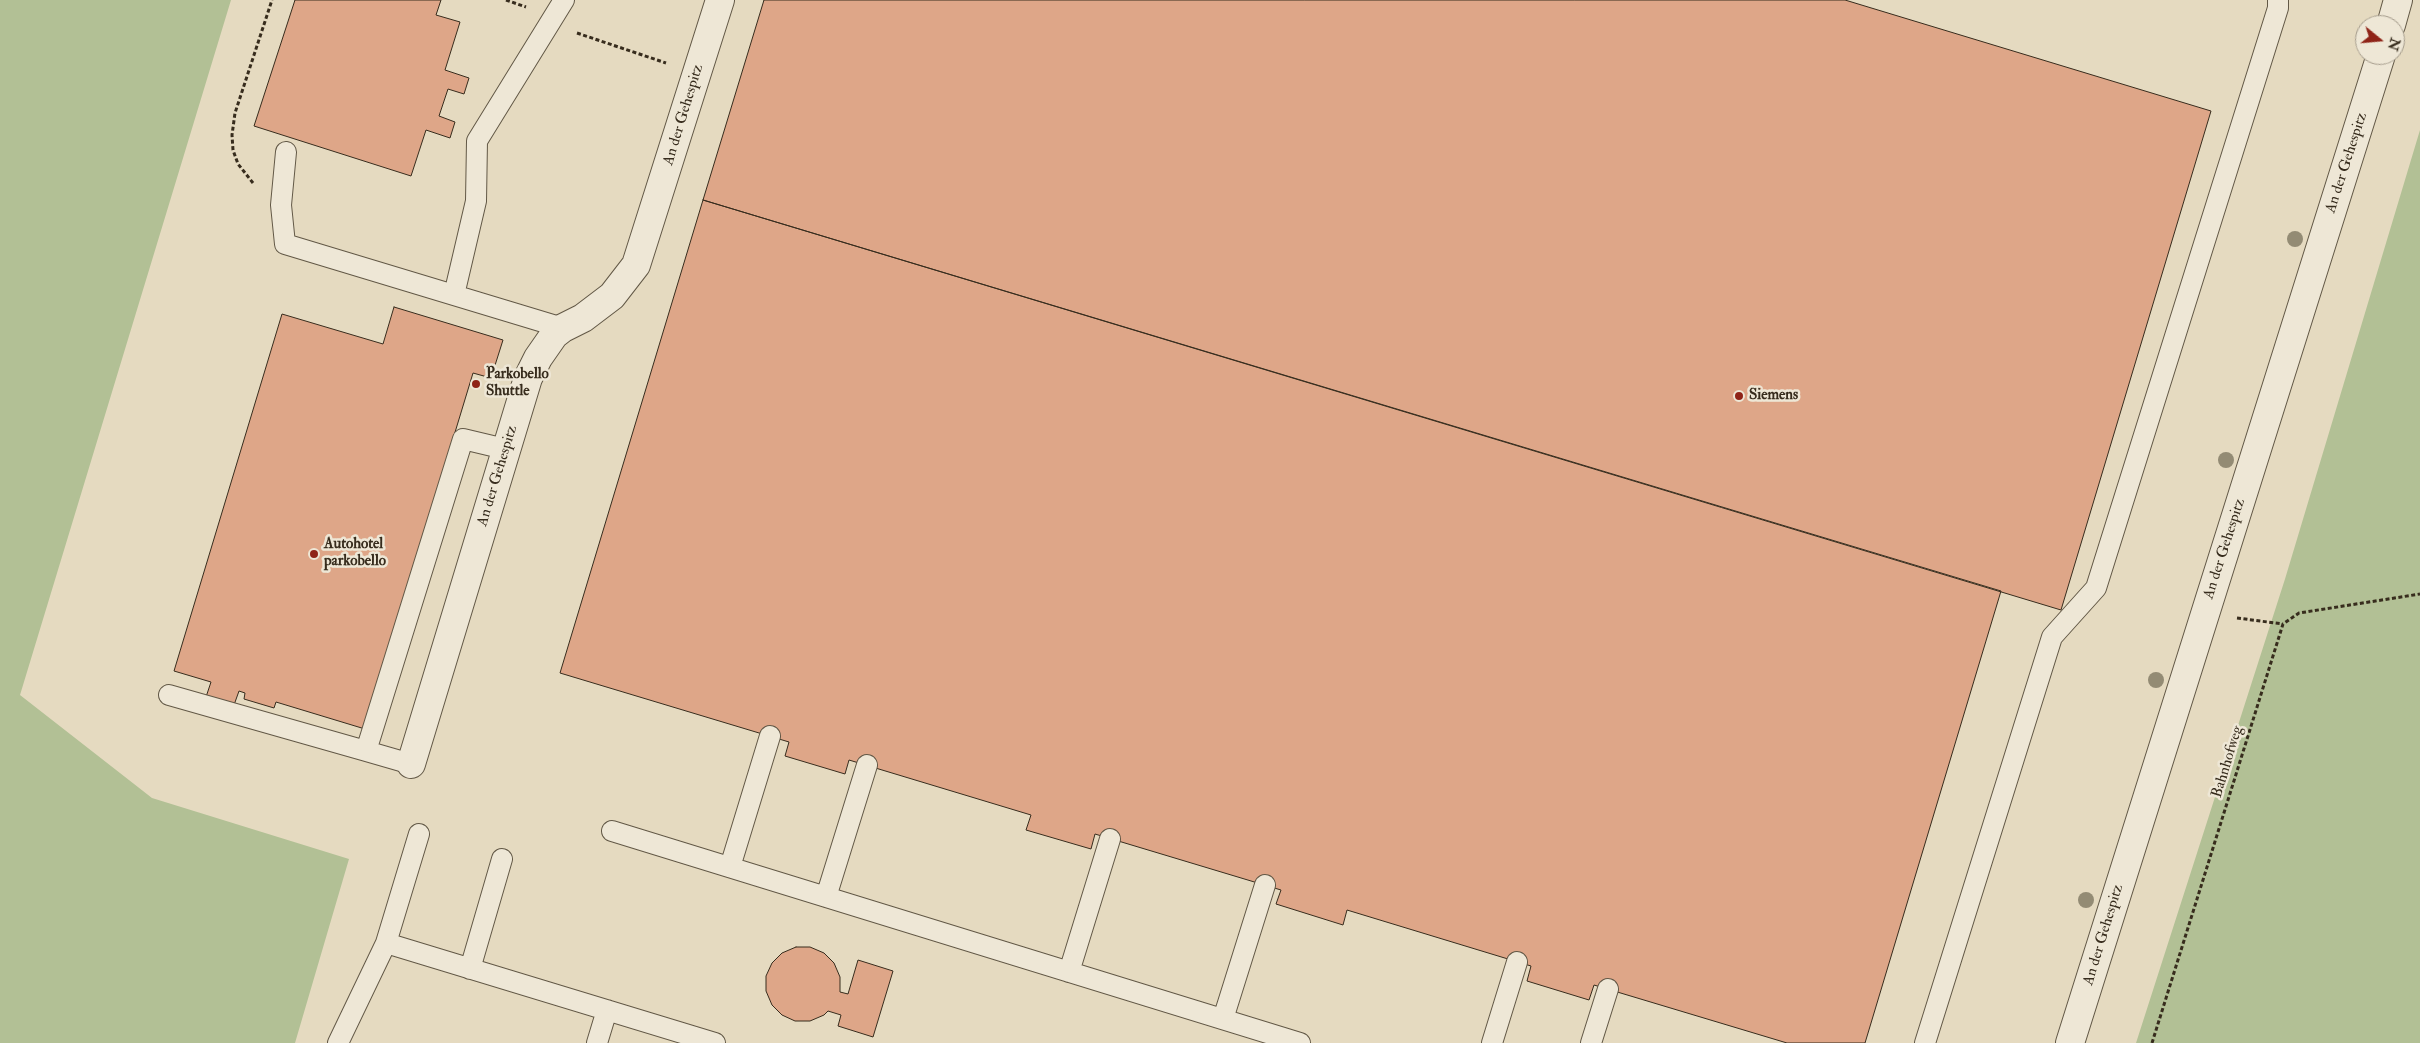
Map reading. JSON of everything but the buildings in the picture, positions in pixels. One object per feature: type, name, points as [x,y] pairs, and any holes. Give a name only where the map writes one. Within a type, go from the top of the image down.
[{"type":"street","name":"An der Gehespitz","points":[[411,764],[505,449],[533,366],[546,344],[562,328],[583,318],[612,296],[636,265],[720,0]]},
{"type":"street","points":[[2394,15],[2398,0]]},
{"type":"street","name":"An der Gehespitz","points":[[2070,1043],[2378,65]]},
{"type":"lane","points":[[1925,1043],[2052,637],[2096,588],[2278,8],[2278,0]]},
{"type":"lane","points":[[454,295],[476,200],[477,141],[559,8]]},
{"type":"lane","points":[[286,152],[281,205],[285,244],[562,328]]},
{"type":"lane","points":[[366,751],[458,438],[505,449]]},
{"type":"lane","points":[[169,696],[411,764]]},
{"type":"lane","points":[[730,867],[770,736]]},
{"type":"lane","points":[[826,897],[866,765]]},
{"type":"lane","points":[[612,831],[1300,1043]]},
{"type":"lane","points":[[338,1043],[386,943],[419,834]]},
{"type":"lane","points":[[1069,972],[1110,839]]},
{"type":"lane","points":[[470,969],[502,859]]},
{"type":"lane","points":[[1223,1019],[1265,885]]},
{"type":"lane","points":[[386,943],[715,1043]]},
{"type":"lane","points":[[1492,1043],[1516,962]]},
{"type":"lane","points":[[1592,1043],[1608,989]]},
{"type":"lane","points":[[597,1043],[607,1010]]},
{"type":"path","points":[[272,0],[235,113],[232,135],[233,150],[238,164],[256,187],[281,205]]},
{"type":"path","points":[[506,0],[559,8],[565,29],[697,74]]},
{"type":"path","points":[[2206,610],[2247,621],[2284,624],[2299,613],[2420,594]]},
{"type":"path","name":"Bahnhofweg","points":[[2152,1043],[2284,624]]},
{"type":"green space","points":[[0,0],[231,0],[20,695],[152,798],[349,859],[295,1043],[0,1043]]},
{"type":"green space","points":[[2420,130],[2420,1043],[2136,1043],[2285,579]]},
{"type":"place","name":"Parkobello Shuttle","points":[[476,384]]},
{"type":"place","name":"Siemens","points":[[1739,396]]},
{"type":"place","name":"Autohotel parkobello","points":[[314,554]]}]
